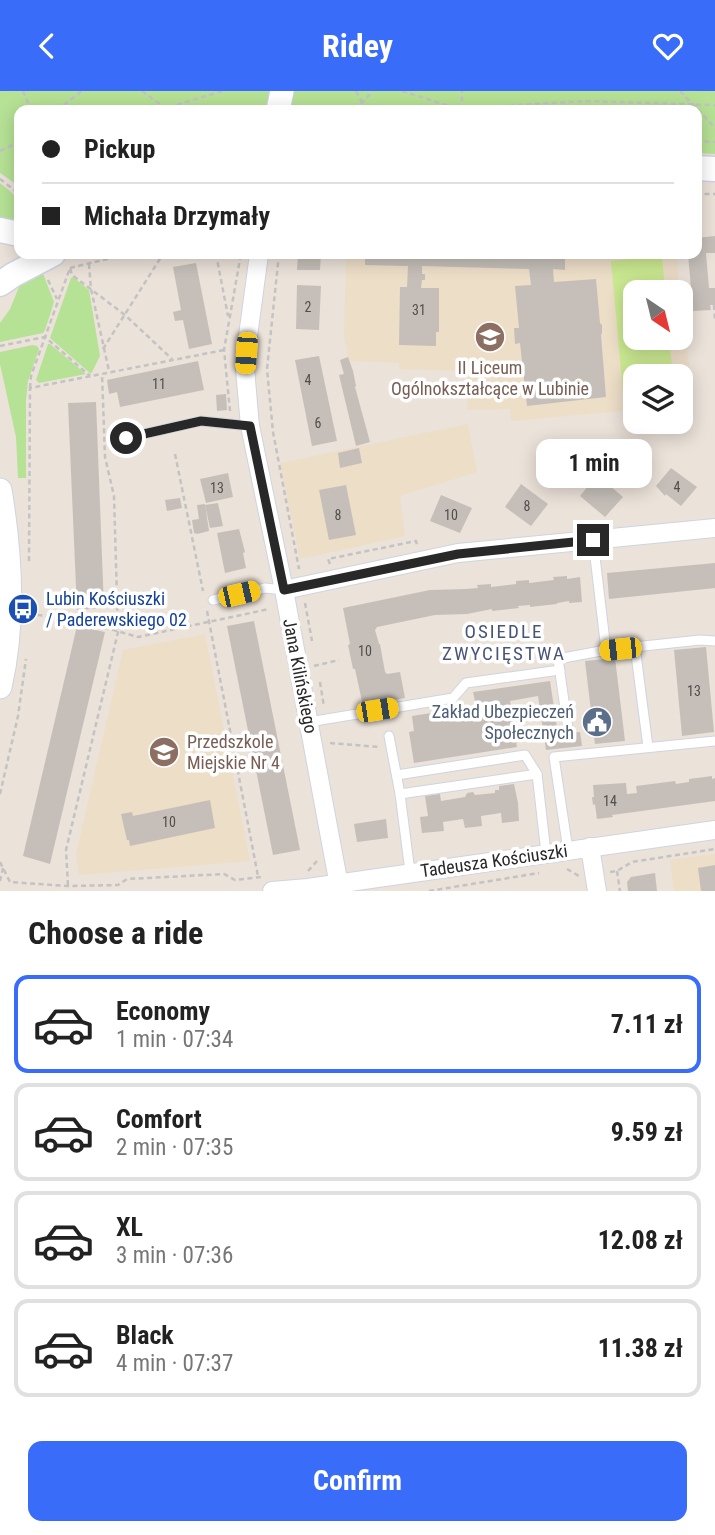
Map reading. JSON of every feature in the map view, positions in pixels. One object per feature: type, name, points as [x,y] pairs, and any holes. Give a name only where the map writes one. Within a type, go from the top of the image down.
[{"type":"main road","points":[[0,284],[13,275],[62,261]]},
{"type":"street","name":"Jana Kilińskiego","points":[[258,259],[245,369],[250,426],[284,590],[339,887]]},
{"type":"street","points":[[0,490],[9,553],[10,601],[7,657],[0,687]]},
{"type":"street","points":[[284,590],[458,554],[715,528]]},
{"type":"street","name":"Tadeusza Kościuszki","points":[[271,884],[339,887],[410,872],[715,830]]},
{"type":"street","points":[[590,847],[595,882]]},
{"type":"lane","points":[[126,438],[201,421],[250,426]]},
{"type":"lane","points":[[593,540],[606,650]]},
{"type":"lane","points":[[209,598],[265,588],[284,590]]},
{"type":"lane","points":[[568,729],[558,659],[606,650],[700,640],[715,641]]},
{"type":"lane","points":[[635,647],[648,747]]},
{"type":"lane","points":[[309,722],[453,698],[466,683],[560,670]]},
{"type":"lane","points":[[389,736],[410,872]]},
{"type":"lane","points":[[568,850],[554,757],[715,740]]},
{"type":"lane","points":[[397,775],[525,755],[537,774],[546,853]]},
{"type":"lane","points":[[400,794],[537,774]]},
{"type":"path","points":[[64,105],[82,91]]},
{"type":"path","points":[[142,91],[162,105]]},
{"type":"path","points":[[150,97],[156,91]]},
{"type":"path","points":[[177,105],[223,91]]},
{"type":"path","points":[[356,91],[364,105]]},
{"type":"path","points":[[360,105],[373,91]]},
{"type":"path","points":[[402,91],[446,105]]},
{"type":"path","points":[[680,91],[692,104]]},
{"type":"path","points":[[520,105],[586,101],[715,105]]},
{"type":"path","points":[[702,114],[715,128]]},
{"type":"path","points":[[0,179],[14,190]]},
{"type":"path","points":[[62,261],[89,264],[108,259]]},
{"type":"path","points":[[103,349],[160,259]]},
{"type":"path","points":[[217,259],[229,320]]},
{"type":"path","points":[[30,388],[224,350],[240,259]]},
{"type":"path","points":[[278,259],[267,369],[273,432],[314,652]]},
{"type":"path","points":[[62,261],[72,275],[125,315],[172,359]]},
{"type":"path","points":[[29,561],[31,376],[45,337],[62,261]]},
{"type":"path","points":[[89,264],[91,289],[109,372]]},
{"type":"path","points":[[714,305],[715,320]]},
{"type":"path","points":[[0,346],[45,337]]},
{"type":"path","points":[[45,337],[90,376]]},
{"type":"path","points":[[68,886],[66,850],[118,632],[114,496],[106,457],[102,374]]},
{"type":"path","points":[[176,454],[209,598]]},
{"type":"path","points":[[29,614],[75,619],[138,637],[269,609]]},
{"type":"path","points":[[207,610],[259,878]]},
{"type":"path","points":[[0,794],[18,716],[27,649]]},
{"type":"path","points":[[319,678],[327,718],[323,743],[392,748]]},
{"type":"path","points":[[567,869],[595,882],[632,862],[715,849]]},
{"type":"path","points":[[0,862],[10,882],[68,886],[118,885],[127,879],[224,874],[235,880],[259,878],[271,884]]},
{"type":"path","points":[[0,881],[3,867]]},
{"type":"path","points":[[617,871],[620,891]]},
{"type":"path","points":[[429,891],[546,872]]},
{"type":"shaded area","name":"II Liceum Ogólnokształcące w Lubinie","points":[[346,259],[677,259],[678,280],[623,280],[623,350],[687,350],[689,364],[623,364],[622,411],[511,421],[510,409],[467,410],[469,371],[399,369],[399,363],[349,361],[344,335]]},
{"type":"shaded area","points":[[468,424],[477,472],[400,496],[405,536],[300,559],[280,463]]},
{"type":"shaded area","name":"Przedszkole Miejskie Nr 4","points":[[205,634],[250,861],[79,875],[76,854],[123,650]]},
{"type":"shaded area","points":[[715,854],[715,891],[674,891],[670,860]]},
{"type":"green space","points":[[0,91],[274,91],[271,105],[14,105],[14,183],[0,173]]},
{"type":"green space","points":[[291,91],[715,91],[715,154],[702,153],[702,105],[289,105]]},
{"type":"green space","points":[[0,183],[14,196],[14,225],[0,222]]},
{"type":"green space","points":[[662,259],[664,280],[623,280],[623,350],[670,350],[672,364],[623,364],[623,393],[611,261]]},
{"type":"green space","points":[[42,271],[54,302],[45,330],[43,333],[0,342],[0,323],[10,309],[19,287]]},
{"type":"green space","points":[[73,277],[89,290],[100,356],[91,374],[50,338]]},
{"type":"green space","points":[[48,344],[86,374],[39,383],[36,380]]},
{"type":"green space","points":[[33,345],[39,349],[28,381],[26,400],[26,478],[18,478],[16,437],[0,364],[0,352]]},
{"type":"building","points":[[715,236],[715,253],[706,253],[709,288],[715,288],[715,305],[710,305],[711,310],[693,311],[693,280],[690,280],[688,259],[702,259],[702,237]]},
{"type":"building","points":[[298,259],[321,259],[320,270],[297,270]]},
{"type":"building","points":[[365,259],[565,259],[565,270],[553,269],[554,282],[596,279],[606,397],[527,406],[520,343],[515,344],[514,328],[519,328],[515,286],[531,285],[529,269],[422,266],[425,280],[422,280],[421,288],[439,288],[439,332],[436,332],[436,346],[399,345],[400,287],[407,287],[408,266],[365,265]]},
{"type":"building","points":[[196,263],[212,344],[189,349],[183,320],[175,321],[173,312],[181,310],[173,267]]},
{"type":"building","points":[[297,285],[321,286],[319,330],[296,329]]},
{"type":"building","points":[[319,356],[337,441],[312,446],[295,360]]},
{"type":"building","points":[[348,357],[370,442],[356,446],[339,375],[344,374],[340,360]]},
{"type":"building","points":[[198,361],[204,390],[120,407],[117,392],[109,394],[107,380]]},
{"type":"building","points":[[226,394],[227,410],[217,411],[216,395]]},
{"type":"building","points":[[96,402],[104,608],[77,610],[68,403]]},
{"type":"building","points":[[359,448],[362,463],[340,468],[338,453]]},
{"type":"building","points":[[671,468],[697,487],[681,506],[666,494],[665,496],[656,486]]},
{"type":"building","points":[[228,473],[233,497],[206,503],[200,479]]},
{"type":"building","points":[[597,475],[623,497],[605,517],[580,496]]},
{"type":"building","points":[[521,484],[548,504],[531,526],[505,507]]},
{"type":"building","points":[[346,485],[356,535],[329,540],[319,490]]},
{"type":"building","points":[[441,495],[472,508],[460,533],[430,521]]},
{"type":"building","points":[[180,498],[182,508],[167,511],[165,500]]},
{"type":"building","points":[[218,503],[223,526],[210,528],[205,505]]},
{"type":"building","points":[[205,504],[209,531],[197,534],[194,533],[192,520],[199,519],[197,505]]},
{"type":"building","points":[[239,529],[246,568],[225,573],[217,533]]},
{"type":"building","points":[[715,563],[715,588],[609,599],[607,573]]},
{"type":"building","points":[[567,576],[567,579],[580,577],[582,602],[569,601],[467,614],[435,615],[377,627],[375,630],[385,672],[400,672],[405,698],[363,706],[348,645],[350,644],[343,608],[430,590],[478,588],[477,585],[491,584],[491,587],[516,584],[516,581],[529,580],[529,583]]},
{"type":"building","points":[[254,621],[300,850],[273,855],[227,626]]},
{"type":"building","points":[[77,626],[105,632],[50,864],[23,856]]},
{"type":"building","points":[[706,647],[714,732],[682,736],[674,650]]},
{"type":"building","points":[[615,658],[625,741],[595,744],[585,661]]},
{"type":"building","points":[[550,681],[558,734],[580,732],[582,746],[546,750],[538,696],[510,701],[517,747],[414,763],[409,732],[414,731],[412,716],[476,706],[473,692]]},
{"type":"building","points":[[712,776],[712,779],[715,778],[715,801],[597,819],[592,797],[593,785],[626,783],[627,794],[637,793],[636,786],[675,781],[676,784]]},
{"type":"building","points":[[514,784],[519,821],[502,823],[501,813],[481,816],[482,826],[465,828],[463,819],[443,822],[444,831],[422,833],[420,817],[428,816],[425,796],[440,794],[441,801],[465,797],[467,793],[473,792],[475,795],[495,793],[499,786]]},
{"type":"building","points":[[210,800],[215,828],[130,846],[121,814],[132,812],[133,816]]},
{"type":"building","points":[[386,819],[388,838],[357,842],[354,824]]},
{"type":"building","points":[[715,865],[715,891],[701,891],[698,868]]},
{"type":"building","points":[[655,873],[657,891],[628,891],[627,882],[631,877]]},
{"type":"place","name":"II Liceum Ogólnokształcące w Lubinie","points":[[490,337]]},
{"type":"place","name":"Lubin Kościuszki / Paderewskiego 02","points":[[23,609]]},
{"type":"place","name":"Zakład Ubezpieczeń Społecznych","points":[[597,722]]},
{"type":"place","name":"Przedszkole Miejskie Nr 4","points":[[164,752]]},
{"type":"district","name":"OSIEDLE ZWYCIĘSTWA","points":[[504,642]]},
{"type":"route","points":[[126,438],[201,421],[250,426],[284,590],[458,554],[593,540]]}]
